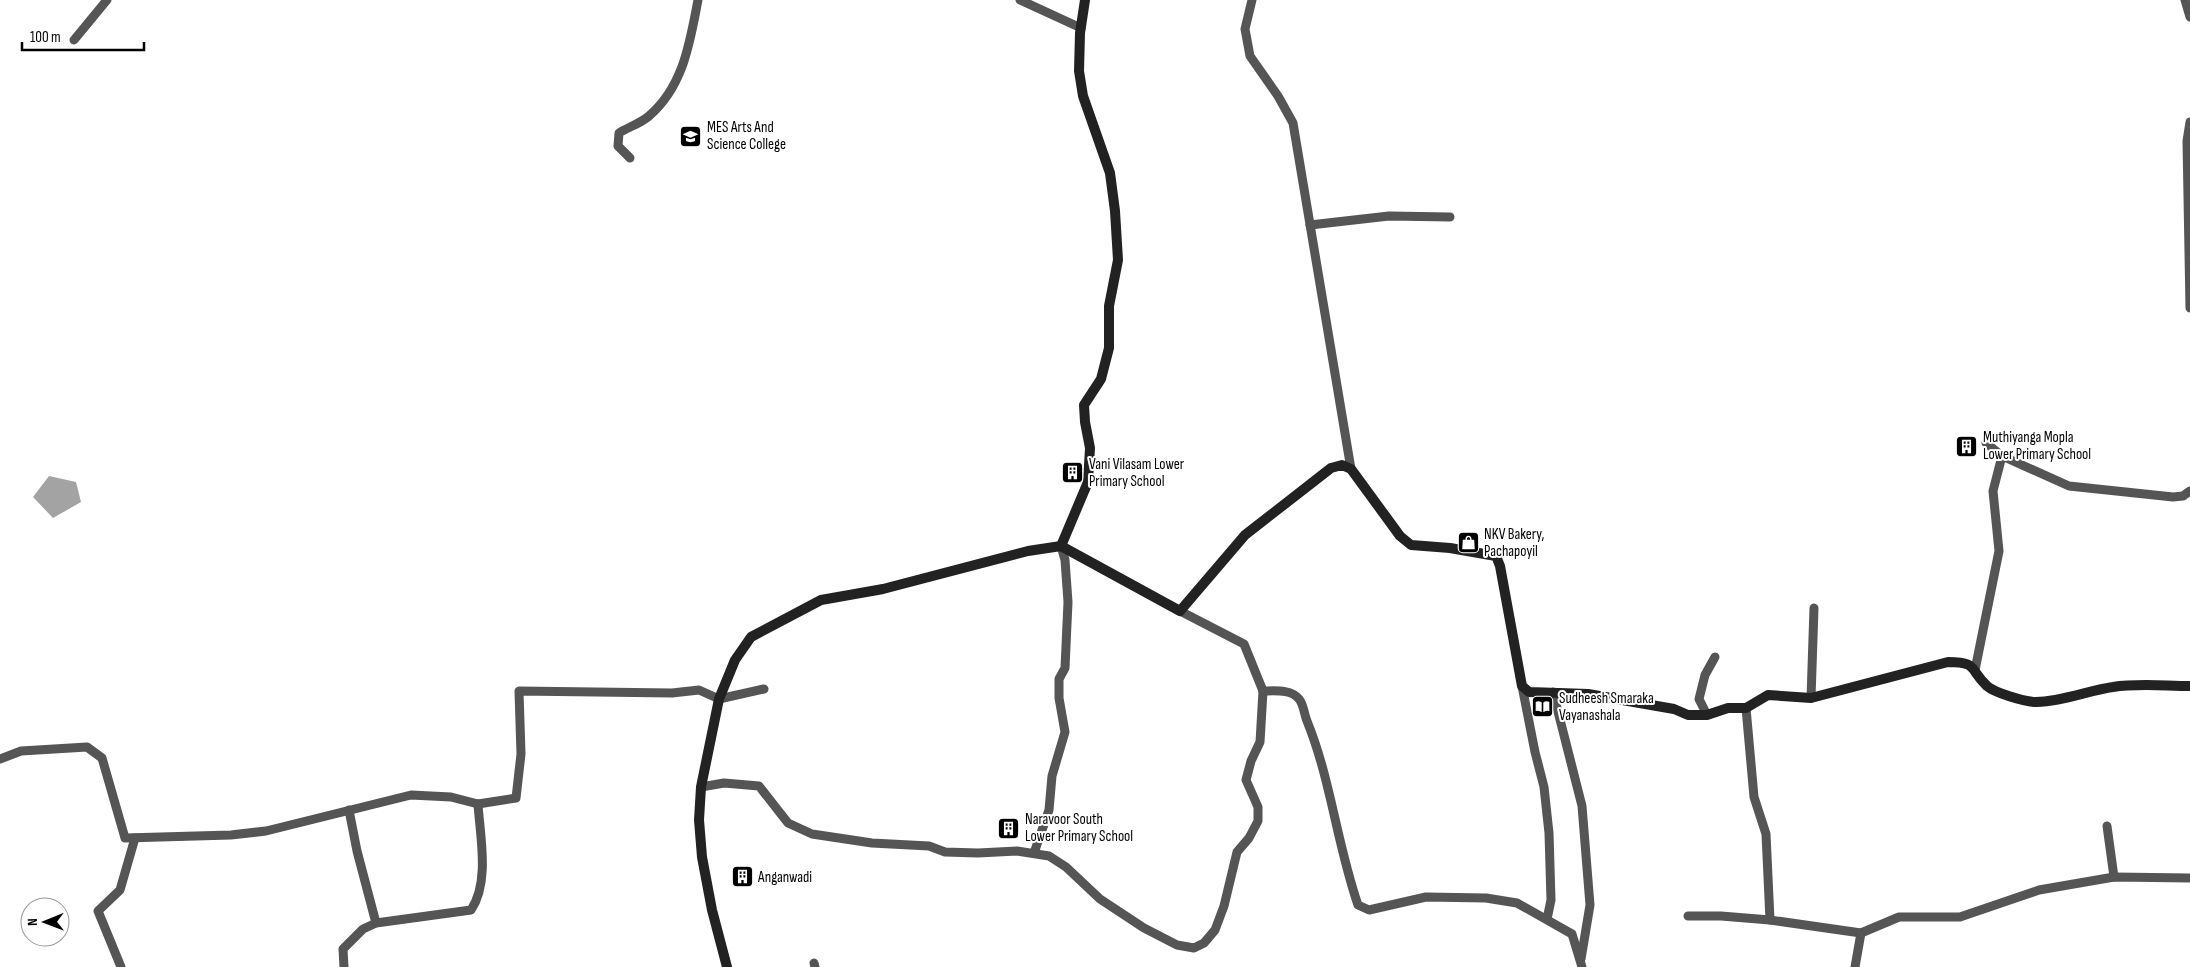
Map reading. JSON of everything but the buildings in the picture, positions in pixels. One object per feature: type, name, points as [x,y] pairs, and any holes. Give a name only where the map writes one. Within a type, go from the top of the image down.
[{"type":"street","points":[[74,40],[107,0]]},
{"type":"street","points":[[630,158],[618,146],[619,133],[651,114],[673,88],[686,61],[698,0]]},
{"type":"street","points":[[1020,0],[1081,28]]},
{"type":"street","points":[[1034,853],[1048,810],[1052,776],[1065,732],[1059,698],[1059,679],[1065,668],[1068,602],[1065,560],[1060,546],[1088,482],[1090,448],[1084,405],[1101,379],[1109,348],[1109,306],[1118,260],[1110,173],[1083,96],[1079,71],[1081,28],[1085,0]]},
{"type":"street","points":[[1252,0],[1245,29],[1250,56],[1278,96],[1293,124],[1351,469],[1400,536],[1412,545],[1450,548],[1496,556],[1500,566],[1522,686],[1532,728],[1534,752],[1544,787],[1550,833],[1551,900],[1547,919]]},
{"type":"street","points":[[2186,0],[2190,17]]},
{"type":"street","points":[[2190,122],[2187,141],[2190,308]]},
{"type":"street","points":[[1310,226],[1389,216],[1450,217]]},
{"type":"street","points":[[1986,443],[2002,456],[2069,486],[2173,497],[2183,496],[2190,491]]},
{"type":"street","points":[[1975,670],[1999,551],[1993,491],[2002,456]]},
{"type":"street","points":[[1180,611],[1245,535],[1331,468],[1342,465],[1351,469]]},
{"type":"street","points":[[700,787],[724,783],[759,786],[788,823],[812,834],[872,843],[929,846],[945,852],[1034,853],[1049,856],[1066,867],[1100,899],[1163,939],[1194,948],[1204,943],[1215,930],[1224,906],[1237,852],[1249,838],[1258,821],[1258,807],[1246,780],[1251,761],[1260,742],[1263,691],[1244,644],[1060,546],[1028,552],[883,589],[821,600],[751,637],[735,660],[719,699],[700,787],[699,820],[702,857],[712,910],[727,967]]},
{"type":"street","points":[[1811,698],[1814,608]]},
{"type":"street","points":[[1707,715],[1699,699],[1705,676],[1715,657]]},
{"type":"street","points":[[1522,686],[1529,692],[1588,694],[1674,709],[1688,715],[1707,715],[1728,708],[1746,708],[1768,695],[1811,698],[1948,662],[1966,662],[1988,686],[1997,692],[2034,702],[2093,693],[2113,687],[2190,686]]},
{"type":"street","points":[[0,759],[21,751],[87,747],[102,758],[125,838],[231,836],[266,831],[411,795],[451,797],[478,804],[516,798],[521,754],[519,691],[672,692],[699,690],[719,699],[764,689]]},
{"type":"street","points":[[1263,691],[1292,693],[1300,700],[1315,738],[1334,809],[1339,843],[1358,905],[1369,910],[1426,897],[1486,898],[1517,903],[1572,934],[1581,964]]},
{"type":"street","points":[[1553,692],[1582,806],[1590,905],[1581,964]]},
{"type":"street","points":[[1746,708],[1754,798],[1766,834],[1770,920]]},
{"type":"street","points":[[344,967],[343,949],[363,929],[376,923],[471,910],[478,900],[482,872],[478,804]]},
{"type":"street","points":[[350,810],[357,851],[376,923]]},
{"type":"street","points":[[2107,826],[2114,877]]},
{"type":"street","points":[[121,967],[98,911],[120,890],[135,838]]},
{"type":"street","points":[[1688,916],[1721,916],[1770,920],[1861,933],[1899,917],[1960,917],[2039,890],[2114,877],[2190,878]]},
{"type":"street","points":[[1855,967],[1861,933]]},
{"type":"shaded area","points":[[49,476],[76,482],[81,502],[53,518],[33,497]]},
{"type":"place","name":"MES Arts And Science College","points":[[691,136]]},
{"type":"place","name":"Muthiyanga Mopla Lower Primary School","points":[[1967,446]]},
{"type":"place","name":"Vani Vilasam Lower Primary School","points":[[1073,473]]},
{"type":"place","name":"NKV Bakery, Pachapoyil","points":[[1468,543]]},
{"type":"place","name":"Sudheesh Smaraka Vayanashala","points":[[1543,707]]},
{"type":"place","name":"Naravoor South Lower Primary School","points":[[1009,828]]},
{"type":"place","name":"Anganwadi","points":[[742,877]]}]
